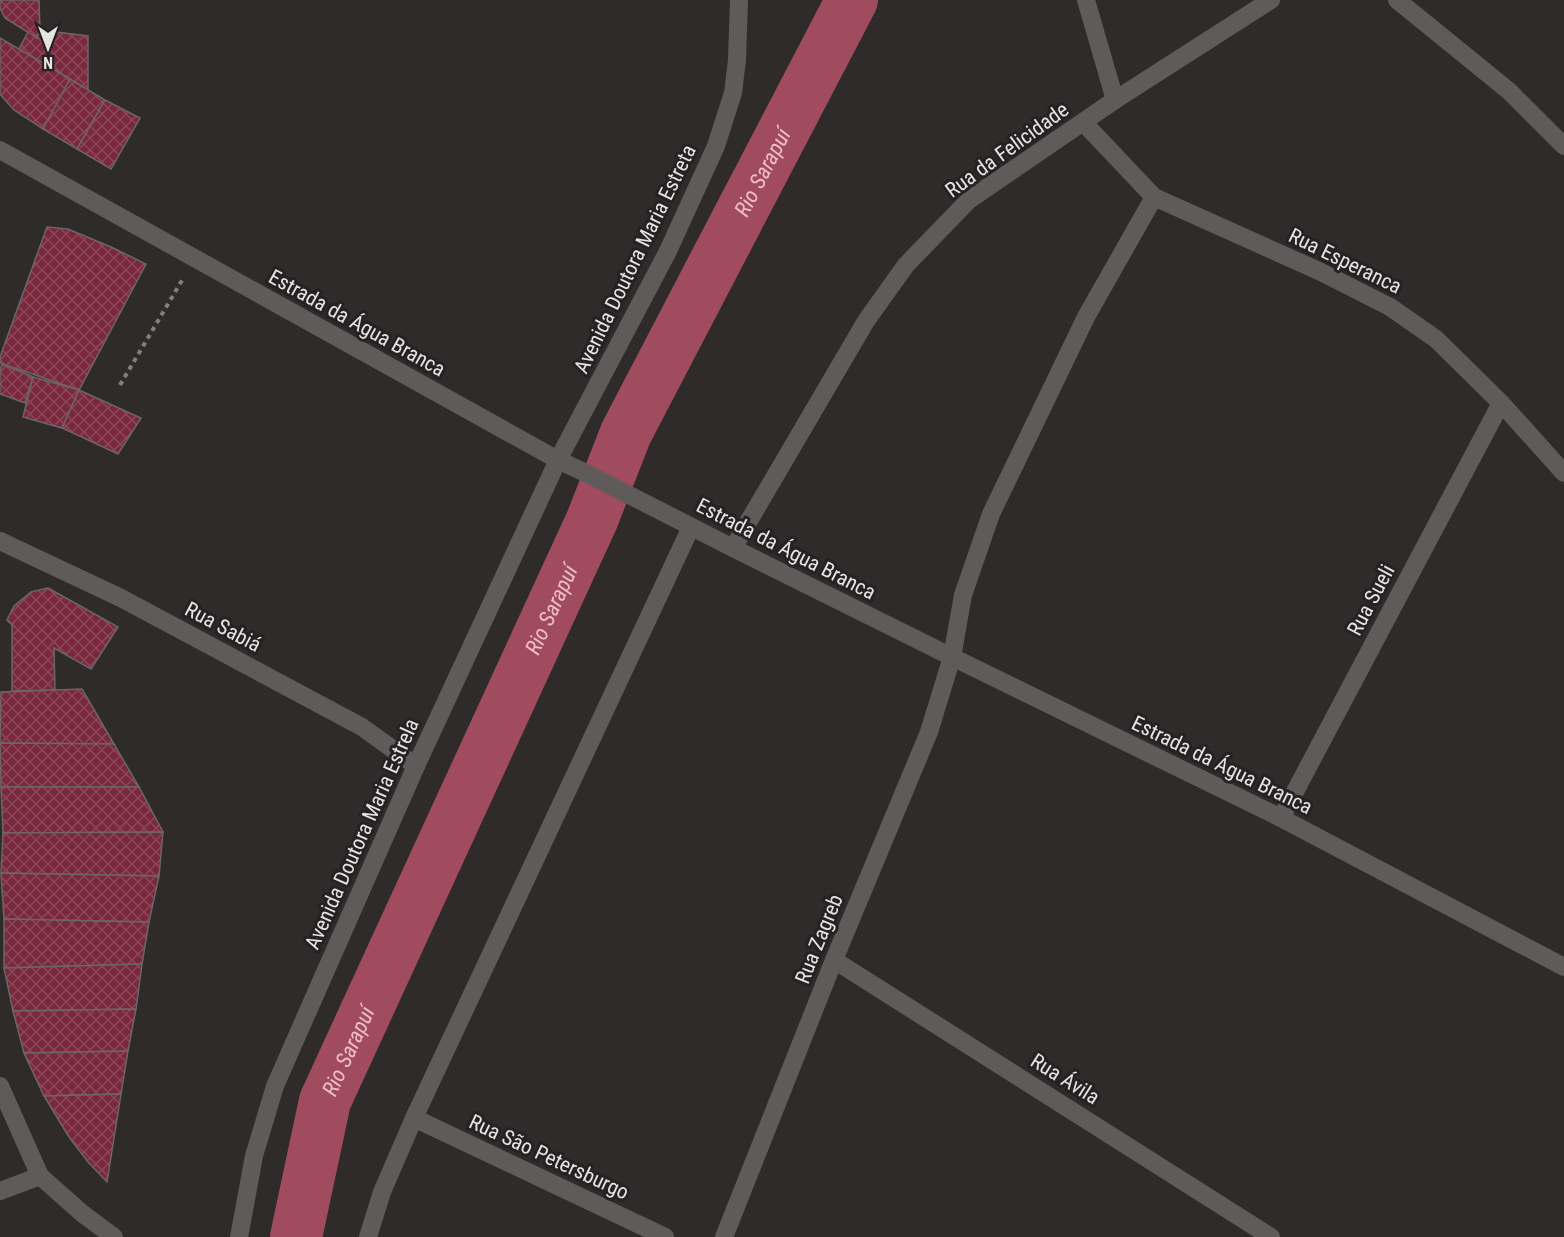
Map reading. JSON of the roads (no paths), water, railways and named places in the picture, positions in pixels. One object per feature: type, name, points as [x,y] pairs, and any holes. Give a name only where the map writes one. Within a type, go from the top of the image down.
[{"type":"street","name":"Avenida Doutora Maria Estreta","points":[[558,460],[668,251],[716,146],[733,93],[737,60],[739,0]]},
{"type":"street","points":[[1086,0],[1115,100]]},
{"type":"street","name":"Rua da Felicidade","points":[[733,548],[866,321],[906,265],[969,200],[1115,100],[1271,0]]},
{"type":"street","points":[[1397,0],[1509,91],[1564,146]]},
{"type":"street","name":"Rua Esperanca","points":[[1083,122],[1154,197],[1319,271],[1390,307],[1436,339],[1501,403],[1564,473]]},
{"type":"street","name":"Estrada da Água Branca","points":[[0,150],[558,460],[1281,818],[1564,967]]},
{"type":"street","name":"Rua Zagreb","points":[[724,1237],[834,960],[929,732],[952,657],[963,595],[991,514],[1086,317],[1154,197]]},
{"type":"street","name":"Rua Sueli","points":[[1281,818],[1501,403]]},
{"type":"street","name":"Avenida Doutora Maria Estrela","points":[[239,1237],[254,1156],[275,1086],[416,766],[558,460]]},
{"type":"street","points":[[368,1237],[382,1192],[414,1118],[691,527]]},
{"type":"street","name":"Rua Sabiá","points":[[0,541],[121,598],[351,722],[416,766]]},
{"type":"street","name":"Rua Ávila","points":[[834,960],[1271,1237]]},
{"type":"street","points":[[0,1086],[40,1176],[83,1214],[114,1237]]},
{"type":"street","name":"Rua São Petersburgo","points":[[414,1118],[665,1237]]},
{"type":"street","points":[[0,1191],[40,1176]]},
{"type":"street","points":[[83,1214],[95,1237]]},
{"type":"waterway","name":"Rio Sarapuí","points":[[296,1237],[325,1101],[592,520],[626,433],[852,0]]}]
